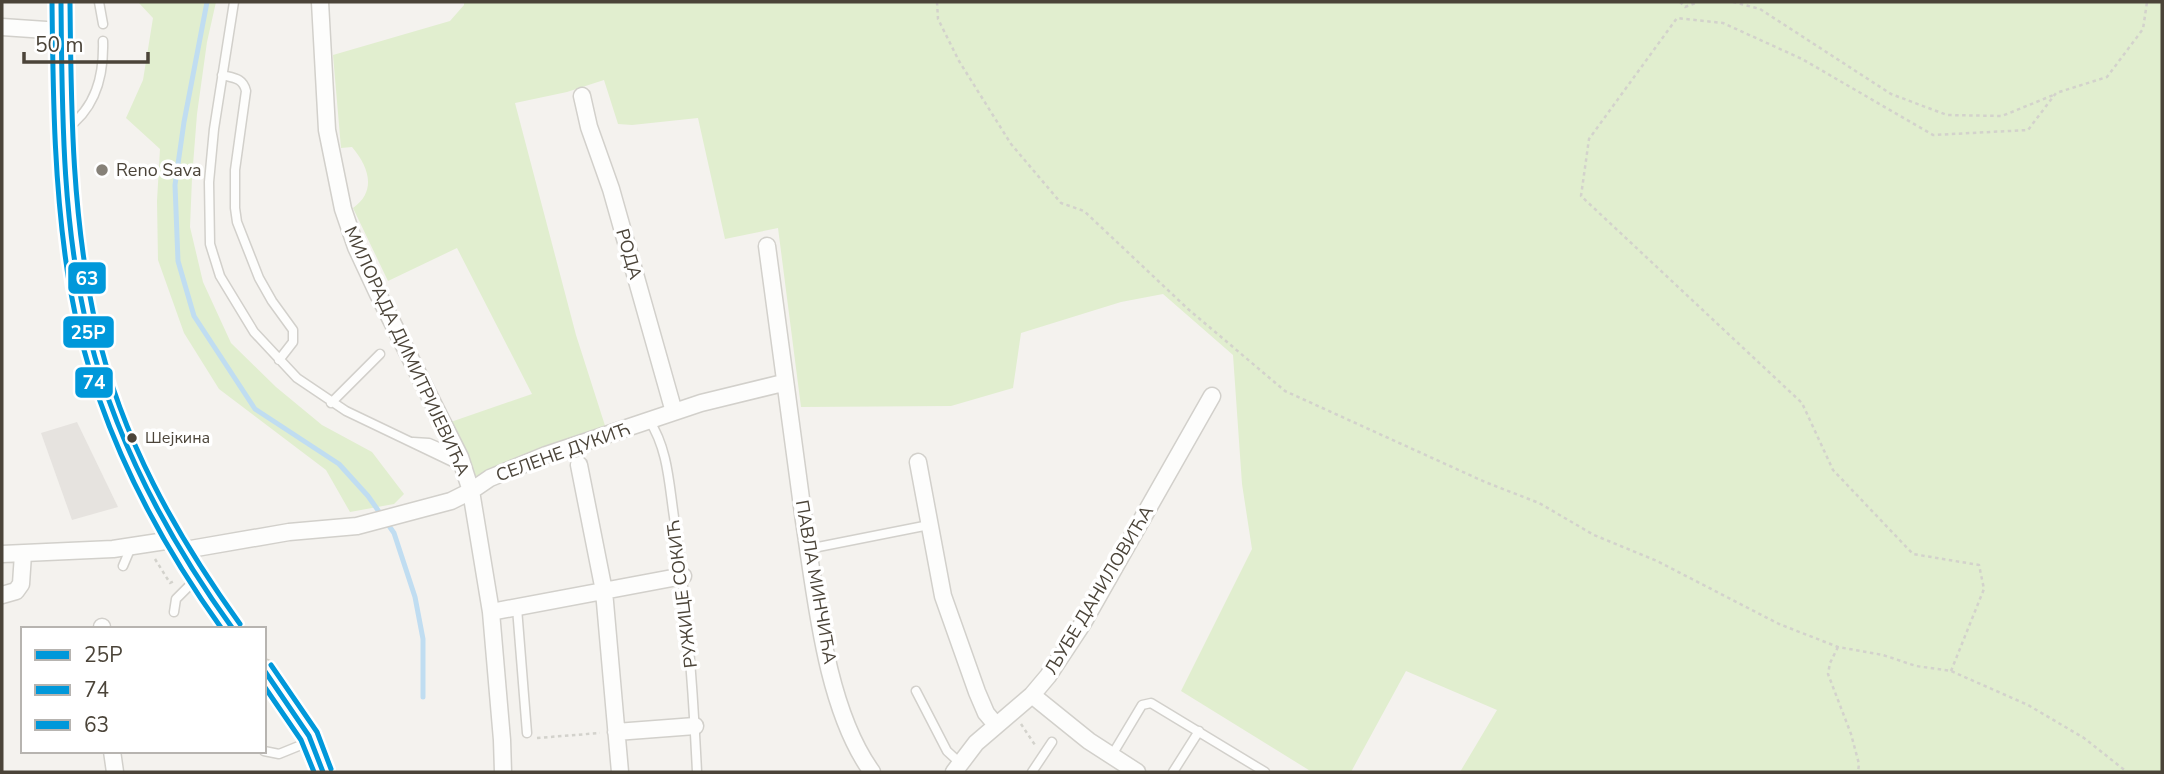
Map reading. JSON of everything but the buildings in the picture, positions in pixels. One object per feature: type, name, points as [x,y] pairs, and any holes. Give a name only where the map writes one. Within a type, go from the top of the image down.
[{"type":"main road","points":[[61,2],[63,131],[73,248],[79,289],[103,383],[126,447],[148,496],[197,578],[232,627]]},
{"type":"main road","points":[[267,678],[311,741],[323,772]]},
{"type":"street","name":"МИЛОРАДА ДИМИТРИЈЕВИЋА","points":[[320,2],[327,130],[344,209],[356,247],[462,462],[471,491]]},
{"type":"street","points":[[2,27],[61,31]]},
{"type":"street","name":"РОДА","points":[[582,96],[674,412]]},
{"type":"street","name":"ПАВЛА МИНЧИЋА","points":[[767,246],[783,383],[827,653],[836,692],[857,747],[872,772]]},
{"type":"street","name":"СЕЛЕНЕ ДУКИЋ","points":[[2,554],[176,545],[340,528],[370,522],[452,500],[490,478],[516,467],[649,420],[737,393],[783,383]]},
{"type":"street","name":"ЉУБЕ ДАНИЛОВИЋА","points":[[957,768],[976,743],[1032,695],[1048,676],[1083,623],[1212,396]]},
{"type":"street","points":[[918,462],[943,596],[977,692],[986,713],[996,725]]},
{"type":"street","points":[[579,465],[604,591],[620,772]]},
{"type":"street","points":[[471,491],[491,612],[503,772]]},
{"type":"street","points":[[2,595],[16,592],[21,584],[23,554]]},
{"type":"street","points":[[491,612],[683,576]]},
{"type":"street","points":[[1032,695],[1060,719],[1137,772]]},
{"type":"street","points":[[616,732],[695,726]]},
{"type":"street","points":[[112,753],[115,772]]},
{"type":"lane","points":[[99,2],[103,24]]},
{"type":"lane","points":[[234,2],[214,129],[209,182],[210,244],[220,276],[254,332],[298,378],[331,403],[371,424],[413,442],[429,443],[462,462]]},
{"type":"lane","points":[[63,131],[77,121],[92,102],[102,73],[103,41]]},
{"type":"lane","points":[[222,75],[239,79],[245,87],[235,170],[235,208],[237,222],[259,278],[293,330],[293,342],[279,359]]},
{"type":"lane","points":[[331,403],[380,354]]},
{"type":"lane","name":"РУЖИЦЕ СОКИЋ","points":[[649,420],[660,436],[665,456],[683,576],[697,772]]},
{"type":"lane","points":[[808,549],[929,525]]},
{"type":"lane","points":[[123,566],[131,547]]},
{"type":"lane","points":[[174,612],[176,599],[197,578]]},
{"type":"lane","points":[[517,608],[529,736]]},
{"type":"lane","name":"ЉУБЕ ДАНИЛОВИЋА","points":[[916,691],[957,768]]},
{"type":"lane","points":[[1112,755],[1142,705],[1147,702],[1155,704],[1199,731],[1250,768],[1265,772]]},
{"type":"lane","points":[[1173,772],[1199,731]]},
{"type":"lane","points":[[266,751],[279,754],[311,741]]},
{"type":"lane","points":[[1032,772],[1052,742]]},
{"type":"path","points":[[937,2],[938,19],[959,61],[1011,144],[1062,203],[1084,211],[1188,309],[1286,391],[1485,482],[1539,503],[1594,535],[1657,561],[1779,624],[1838,647],[1883,655],[1916,666],[1951,671],[2028,705],[2084,738],[2127,772]]},
{"type":"path","points":[[1680,2],[1685,7],[1698,2]]},
{"type":"path","points":[[1733,2],[1760,9],[1891,94],[1947,115],[2001,116],[2056,93],[2107,77],[2144,29],[2147,2]]},
{"type":"path","points":[[1951,671],[1984,589],[1979,565],[1913,554],[1833,470],[1802,403],[1581,196],[1589,139],[1676,18],[1723,23],[1802,59],[1933,135],[2028,130],[2056,93]]},
{"type":"path","points":[[1838,647],[1828,674],[1850,734],[1858,772]]},
{"type":"path","points":[[1010,713],[1024,727],[1042,757]]},
{"type":"path","points":[[529,736],[596,733]]},
{"type":"green space","points":[[138,2],[216,2],[207,42],[197,114],[190,227],[203,282],[231,343],[276,387],[322,425],[372,452],[404,494],[394,504],[350,512],[326,470],[219,389],[184,333],[158,260],[160,149],[126,118],[143,80],[153,18]]},
{"type":"green space","points":[[464,2],[2162,2],[2162,772],[1460,772],[1497,710],[1406,671],[1351,772],[1312,772],[1181,691],[1252,549],[1242,484],[1233,355],[1163,294],[1121,302],[1021,333],[1013,388],[951,406],[801,407],[778,228],[725,239],[698,118],[618,124],[604,80],[567,92],[515,103],[576,335],[608,435],[471,491],[445,424],[532,394],[457,248],[388,281],[353,208],[365,194],[368,179],[363,163],[352,147],[341,148],[333,55],[450,21]]},
{"type":"shaded area","points":[[77,422],[118,507],[72,520],[41,433]]},
{"type":"waterway","points":[[207,2],[175,185],[178,261],[194,316],[255,409],[339,464],[368,496],[394,533],[415,597],[423,639],[423,697]]},
{"type":"transit line","name":"74","points":[[52,2],[54,109],[61,217],[70,288],[80,334],[108,424],[147,509],[170,550],[221,627]]},
{"type":"transit line","name":"25P","points":[[61,2],[65,169],[73,253],[89,335],[114,414],[147,489],[187,560],[232,627]]},
{"type":"transit line","name":"63","points":[[70,2],[72,126],[82,249],[107,370],[120,409],[154,484],[194,556],[240,624]]},
{"type":"transit line","name":"63","points":[[271,665],[317,732],[331,769]]},
{"type":"transit line","name":"25P","points":[[266,673],[309,736],[323,772]]},
{"type":"transit line","name":"74","points":[[266,689],[301,740],[314,772]]},
{"type":"place","name":"Reno Sava","points":[[102,170]]},
{"type":"place","name":"Шејкина","points":[[132,438]]}]
